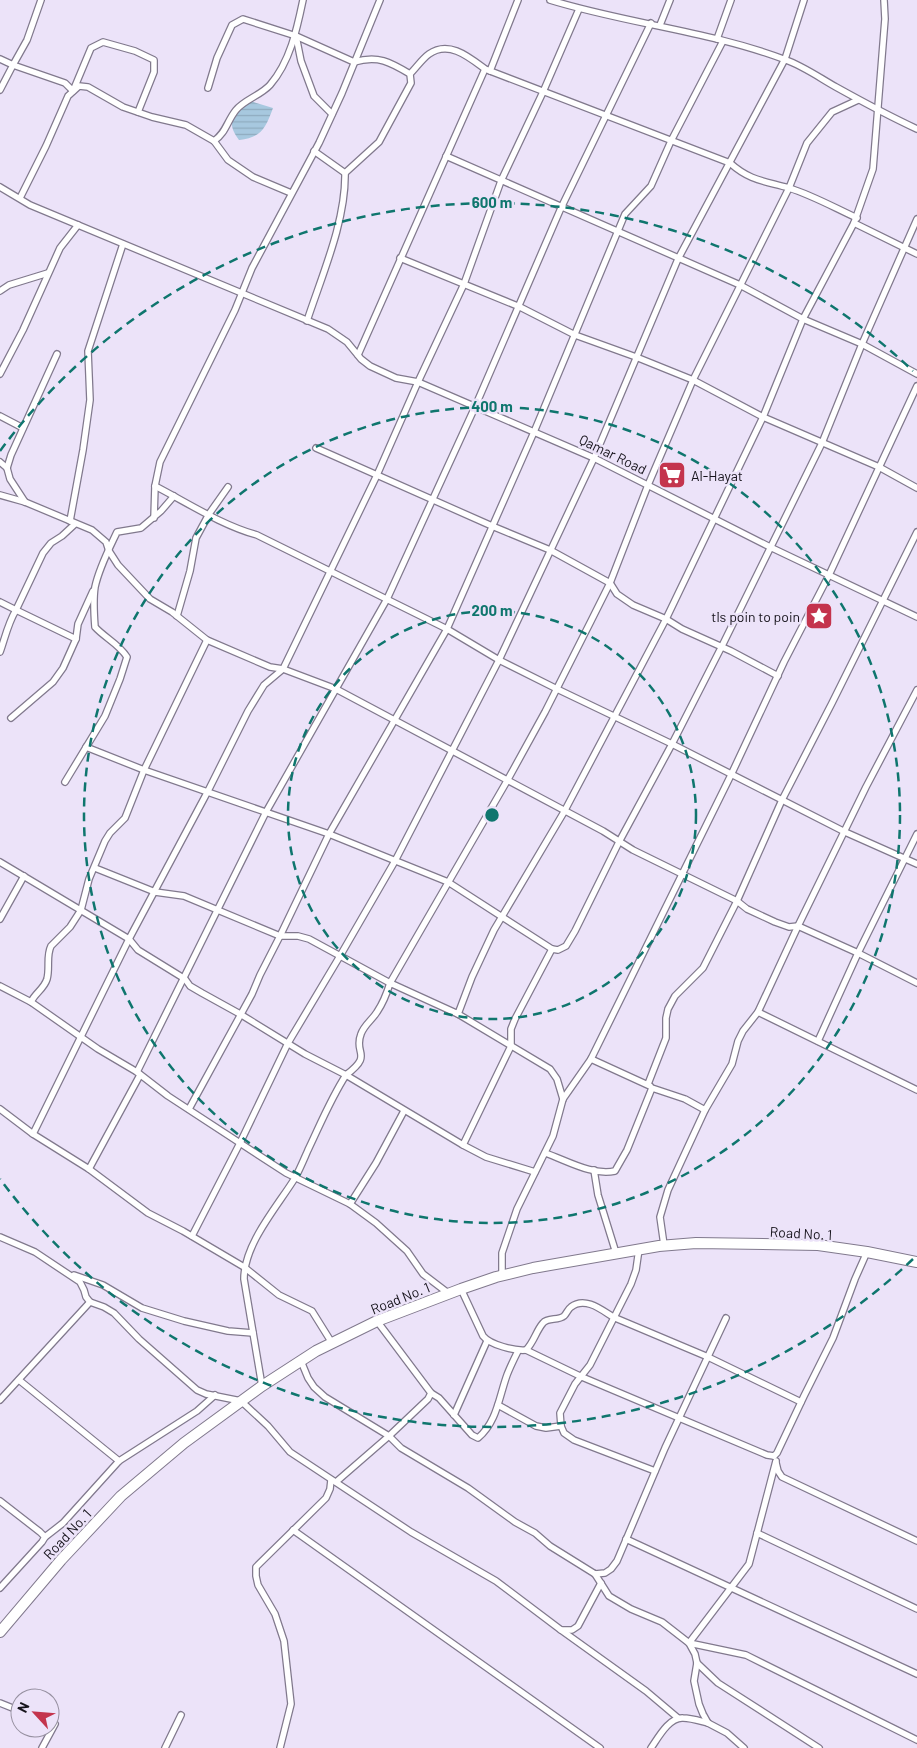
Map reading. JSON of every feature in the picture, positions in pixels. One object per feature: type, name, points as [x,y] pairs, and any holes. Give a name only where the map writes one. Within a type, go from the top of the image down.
[{"type":"highway","name":"Road No. 1","points":[[1,1630],[61,1560],[121,1496],[184,1443],[262,1386],[301,1361],[377,1321],[461,1289],[502,1276],[533,1268],[664,1245],[696,1243],[818,1245],[917,1262]]},
{"type":"street","points":[[0,90],[27,40],[41,0]]},
{"type":"street","points":[[214,141],[222,136],[236,110],[269,86],[278,72],[296,36],[303,0]]},
{"type":"street","points":[[154,518],[155,486],[160,462],[242,293],[252,268],[332,114],[380,0]]},
{"type":"street","points":[[358,355],[400,258],[518,0]]},
{"type":"street","points":[[550,0],[579,9],[651,23],[720,40],[785,59],[877,111],[917,129]]},
{"type":"street","points":[[660,25],[670,0]]},
{"type":"street","points":[[189,1109],[252,994],[329,834],[447,629],[534,432],[616,232],[625,214],[651,186],[671,140],[720,40],[732,0]]},
{"type":"street","points":[[192,1236],[240,1143],[288,1043],[394,861],[499,660],[594,458],[678,259],[785,59],[804,0]]},
{"type":"street","points":[[458,1014],[485,948],[564,812],[666,619],[763,417],[802,319],[856,220],[873,169],[885,19],[884,0]]},
{"type":"street","points":[[32,1134],[129,939],[258,693],[264,685],[283,669],[377,475],[464,284],[501,181],[544,92],[579,9]]},
{"type":"street","points":[[208,88],[217,58],[232,25],[243,20],[296,36],[354,62],[366,58],[389,62],[410,74]]},
{"type":"street","points":[[88,1169],[139,1073],[266,812],[386,599],[520,307],[561,208],[651,23]]},
{"type":"street","points":[[296,36],[301,61],[314,96],[332,114]]},
{"type":"street","points":[[20,198],[91,48],[103,42],[135,51],[154,60],[154,72],[138,112]]},
{"type":"street","points":[[0,187],[30,205],[307,321],[341,216],[345,174],[379,142],[411,83],[410,74],[429,54],[439,49],[451,48],[487,70],[730,163],[740,172],[753,179],[789,188],[856,220],[917,254]]},
{"type":"street","points":[[0,59],[65,83],[72,91]]},
{"type":"street","points":[[72,91],[80,86],[88,87],[124,107],[186,125],[214,141],[228,160],[253,177],[290,193]]},
{"type":"street","points":[[262,1386],[244,1279],[244,1267],[256,1240],[295,1177],[337,1089],[346,1075],[360,1061],[362,1052],[360,1035],[364,1027],[377,1012],[390,983],[507,781],[557,689],[610,583],[648,485],[693,380],[789,188],[807,143],[832,112],[858,100]]},
{"type":"street","points":[[314,151],[345,174]]},
{"type":"street","points":[[446,156],[740,285],[802,319],[862,344],[917,374]]},
{"type":"street","points":[[86,747],[144,770],[329,834],[448,882],[552,949],[558,950],[566,946],[722,646],[822,443],[862,344],[917,219]]},
{"type":"street","points":[[0,374],[23,330],[60,248],[78,225]]},
{"type":"street","points":[[0,652],[11,618],[44,553],[51,543],[62,536],[72,522],[90,400],[88,351],[123,244]]},
{"type":"street","points":[[400,258],[520,307],[575,335],[693,380],[763,417],[879,467],[917,488]]},
{"type":"street","points":[[0,291],[9,285],[48,273]]},
{"type":"street","name":"Qamar Road","points":[[307,321],[328,329],[352,346],[361,360],[370,366],[396,378],[418,382],[594,458],[770,547],[917,617]]},
{"type":"street","points":[[7,468],[57,354]]},
{"type":"street","points":[[502,1276],[502,1252],[505,1243],[523,1195],[553,1136],[563,1099],[591,1058],[829,575],[917,386]]},
{"type":"street","points":[[0,416],[23,428]]},
{"type":"street","points":[[316,448],[550,550],[610,583],[618,594],[627,601],[666,619],[682,629],[722,646],[778,676]]},
{"type":"street","points":[[0,462],[7,468],[10,479],[25,502]]},
{"type":"street","points":[[155,486],[447,629],[499,660],[557,689],[672,744],[846,832],[917,864]]},
{"type":"street","points":[[177,616],[190,571],[196,538],[209,514],[228,487]]},
{"type":"street","points":[[0,494],[25,502],[92,530],[106,542],[108,551],[118,565],[150,598],[177,616],[207,640],[270,667],[283,669],[336,689],[619,842],[737,901],[747,908],[775,922],[789,927],[798,926],[858,952],[917,983]]},
{"type":"street","points":[[12,718],[53,682],[64,668],[76,639],[78,624],[117,532],[142,528],[174,496]]},
{"type":"street","points":[[545,1153],[594,1170],[615,1171],[620,1164],[666,1038],[668,1009],[675,996],[703,968],[737,901],[782,800],[884,601],[917,532]]},
{"type":"street","points":[[65,782],[105,716],[127,657],[121,647],[104,637],[95,627],[95,587]]},
{"type":"street","points":[[0,602],[76,639]]},
{"type":"street","points":[[31,1002],[45,984],[49,969],[48,951],[70,927],[81,910],[86,888],[110,833],[125,818],[144,770],[207,640]]},
{"type":"street","points":[[664,1245],[660,1217],[668,1190],[705,1110],[732,1064],[738,1041],[743,1031],[758,1012],[866,787],[917,690]]},
{"type":"street","points":[[818,1040],[858,952],[917,834]]},
{"type":"street","points":[[0,862],[129,939],[138,950],[184,978],[190,986],[346,1075],[464,1146],[486,1157],[535,1172]]},
{"type":"street","points":[[95,868],[155,892],[184,896],[280,936],[308,938],[390,983],[458,1014],[550,1069],[556,1079],[563,1099]]},
{"type":"street","points":[[0,919],[24,876]]},
{"type":"street","points":[[464,1146],[511,1046],[511,1029],[515,1019],[552,949]]},
{"type":"street","points":[[0,986],[31,1002],[98,1049],[139,1073],[168,1096],[240,1143],[295,1177],[350,1204],[376,1223],[407,1251],[423,1274],[448,1294]]},
{"type":"street","points":[[758,1012],[917,1090]]},
{"type":"street","points":[[591,1058],[650,1086],[685,1099],[705,1110]]},
{"type":"street","points":[[0,1109],[32,1134],[88,1169],[148,1213],[192,1236],[244,1267],[279,1295],[312,1311],[332,1343]]},
{"type":"street","points":[[350,1204],[376,1163],[404,1111]]},
{"type":"street","points":[[594,1170],[598,1195],[616,1253]]},
{"type":"street","points":[[0,1237],[35,1252],[80,1282],[86,1298],[90,1302],[114,1313],[197,1390],[206,1394],[241,1401],[268,1426],[290,1452],[411,1532],[496,1581],[646,1691],[678,1718]]},
{"type":"street","points":[[639,1249],[634,1277],[613,1317],[599,1350],[582,1377],[574,1384],[560,1413],[560,1426],[564,1433],[574,1440],[655,1471]]},
{"type":"street","points":[[689,1643],[749,1564],[777,1453],[832,1338],[867,1252]]},
{"type":"street","points":[[63,1271],[103,1285],[142,1308],[184,1321],[228,1331],[253,1333]]},
{"type":"street","points":[[461,1289],[487,1341],[518,1350],[526,1350],[582,1377],[767,1455],[775,1459],[778,1471],[782,1477],[917,1541]]},
{"type":"street","points":[[0,1400],[90,1302]]},
{"type":"street","points":[[526,1350],[532,1344],[543,1323],[547,1320],[560,1318],[571,1307],[578,1303],[586,1302],[613,1317],[708,1357],[800,1402]]},
{"type":"street","points":[[595,1574],[605,1573],[617,1561],[679,1417],[726,1318]]},
{"type":"street","points":[[377,1321],[431,1393],[439,1398],[472,1435],[478,1438],[488,1428],[498,1405],[506,1377],[518,1350]]},
{"type":"street","points":[[454,1414],[487,1341]]},
{"type":"street","points":[[301,1361],[308,1378],[314,1387],[325,1397],[389,1436],[401,1448],[468,1488],[515,1522],[535,1533],[550,1546],[595,1574],[609,1596],[631,1609],[662,1622],[689,1643],[697,1663],[694,1680],[696,1694],[708,1723]]},
{"type":"street","points":[[19,1380],[119,1461]]},
{"type":"street","points":[[280,1748],[291,1704],[284,1641],[275,1614],[258,1585],[256,1567],[326,1498],[334,1481],[389,1436],[428,1399],[431,1393]]},
{"type":"street","points":[[0,1588],[45,1538],[63,1523],[119,1461],[197,1412],[215,1395]]},
{"type":"street","points":[[498,1405],[536,1426],[546,1428],[560,1426]]},
{"type":"street","points":[[0,1501],[45,1538]]},
{"type":"street","points":[[293,1530],[600,1748]]},
{"type":"street","points":[[757,1533],[917,1609]]},
{"type":"street","points":[[626,1539],[917,1674]]},
{"type":"street","points":[[561,1630],[572,1630],[578,1626],[601,1583]]},
{"type":"street","points":[[689,1643],[746,1655],[917,1740]]},
{"type":"street","points":[[697,1663],[718,1683],[818,1748]]},
{"type":"street","points":[[165,1748],[181,1715]]},
{"type":"street","points":[[651,1748],[672,1722],[678,1718],[708,1723],[727,1733],[744,1748]]},
{"type":"water","points":[[250,101],[273,108],[262,131],[253,137],[239,140],[232,128],[233,118]]},
{"type":"place","name":"Al-Hayat","points":[[672,475]]},
{"type":"place","name":"tls poin to poin","points":[[819,616]]}]
